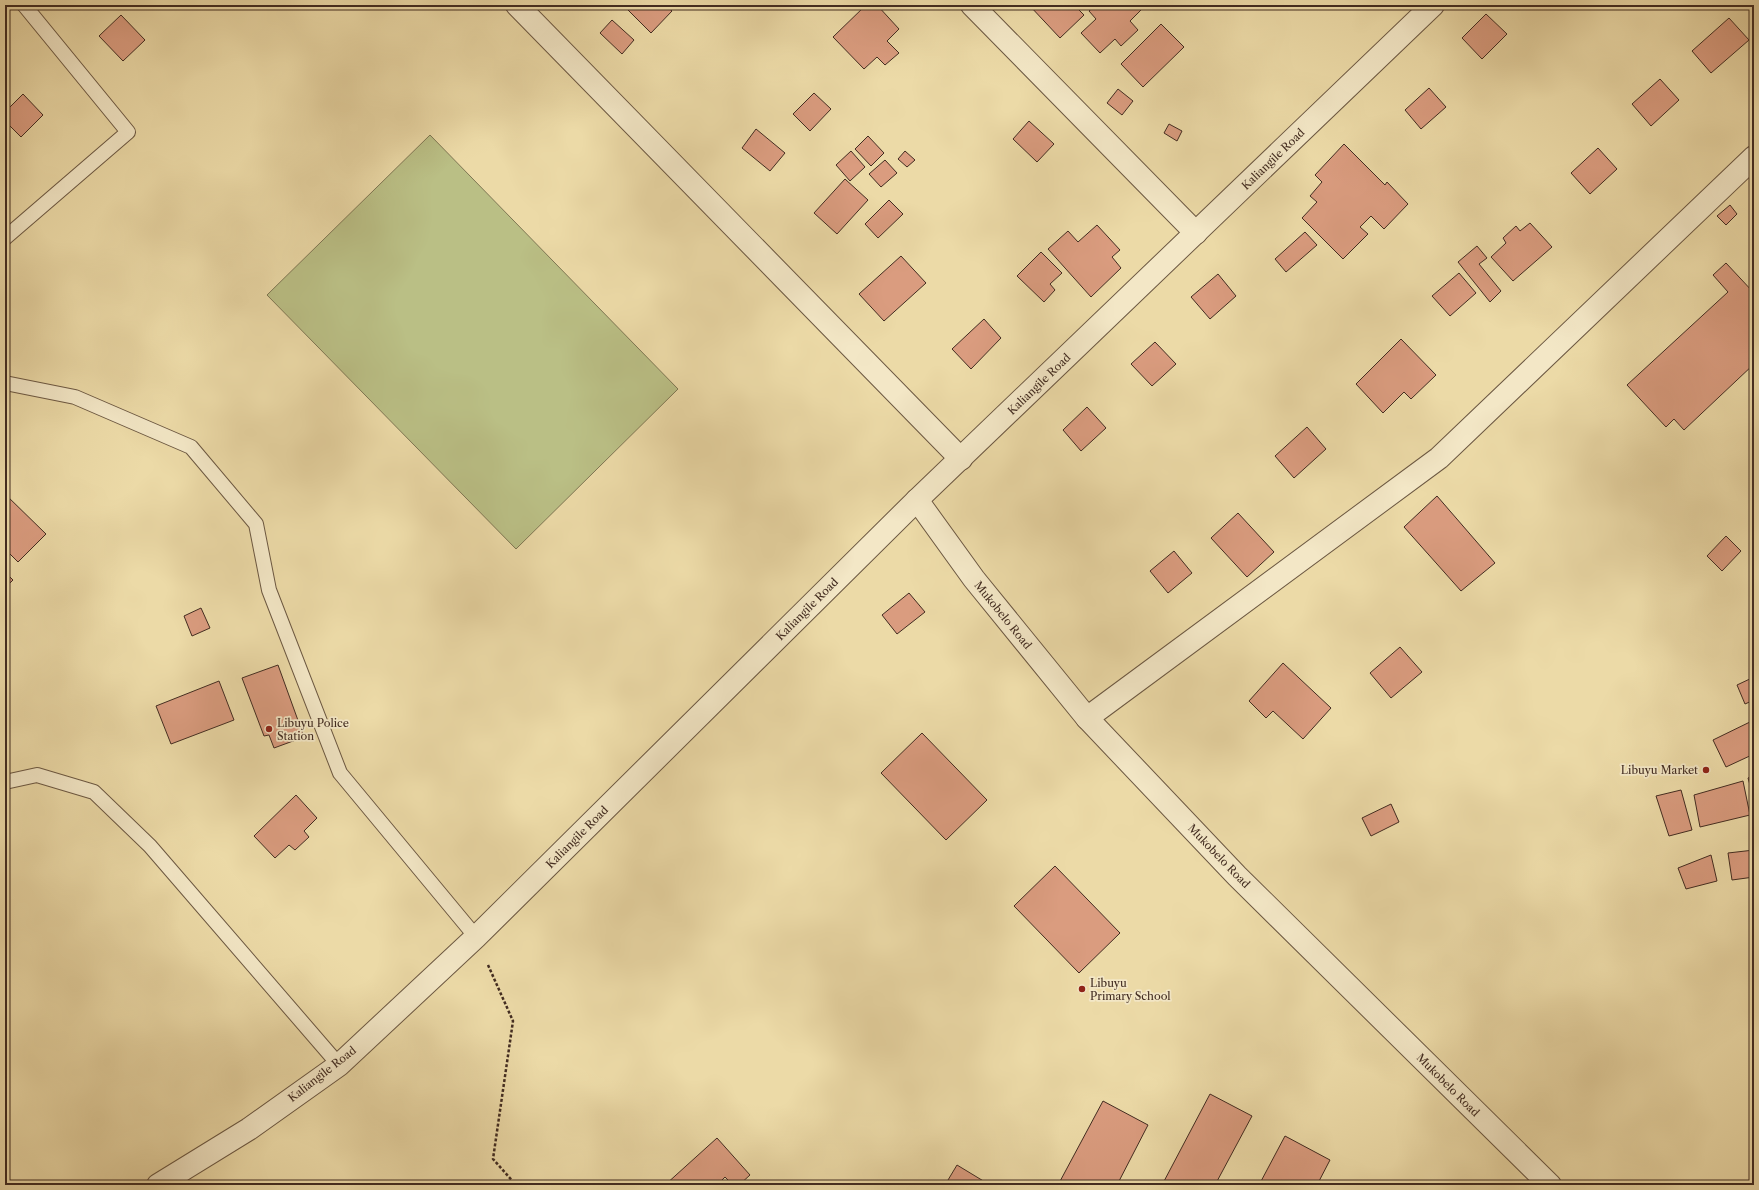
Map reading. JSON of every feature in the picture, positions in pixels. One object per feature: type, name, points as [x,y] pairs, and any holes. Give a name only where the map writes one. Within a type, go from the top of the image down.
[{"type":"street","points":[[517,5],[961,459]]},
{"type":"street","points":[[972,5],[1196,234]]},
{"type":"street","name":"Kaliangile Road","points":[[158,1185],[249,1129],[339,1064],[476,937],[917,500],[1433,5]]},
{"type":"street","points":[[1087,718],[1438,458],[1754,157]]},
{"type":"street","name":"Mukobelo Road","points":[[917,500],[974,579],[1087,718],[1237,876],[1550,1185]]},
{"type":"lane","points":[[5,238],[128,132],[24,5]]},
{"type":"lane","points":[[5,383],[75,397],[191,447],[256,524],[269,590],[340,773],[476,937]]},
{"type":"lane","points":[[5,782],[37,775],[94,792],[150,846],[339,1064]]},
{"type":"path","points":[[476,937],[513,1021],[493,1159],[516,1185]]},
{"type":"green space","points":[[430,135],[678,389],[516,549],[267,295]]},
{"type":"building","points":[[623,5],[665,5],[672,11],[651,33]]},
{"type":"building","points":[[866,5],[877,5],[899,29],[887,41],[899,53],[885,65],[877,57],[864,69],[833,37]]},
{"type":"building","points":[[1029,5],[1074,5],[1084,15],[1060,38]]},
{"type":"building","points":[[1096,5],[1108,5],[1110,7],[1111,5],[1138,5],[1142,9],[1130,21],[1138,30],[1121,46],[1115,39],[1100,53],[1081,33],[1096,19],[1089,11]]},
{"type":"building","points":[[1486,14],[1507,34],[1482,59],[1462,38]]},
{"type":"building","points":[[121,15],[145,40],[123,61],[99,36]]},
{"type":"building","points":[[1729,18],[1749,40],[1711,73],[1692,51]]},
{"type":"building","points":[[612,20],[634,40],[622,54],[600,33]]},
{"type":"building","points":[[1161,24],[1184,47],[1143,87],[1121,64]]},
{"type":"building","points":[[1660,79],[1679,100],[1651,126],[1632,104]]},
{"type":"building","points":[[1429,88],[1446,107],[1421,129],[1405,110]]},
{"type":"building","points":[[1118,89],[1133,101],[1122,115],[1107,103]]},
{"type":"building","points":[[814,93],[831,109],[810,131],[793,114]]},
{"type":"building","points":[[23,94],[43,115],[21,137],[5,121],[5,112]]},
{"type":"building","points":[[1029,121],[1054,144],[1037,162],[1013,139]]},
{"type":"building","points":[[1169,124],[1182,131],[1177,141],[1164,133]]},
{"type":"building","points":[[756,129],[785,153],[770,171],[742,148]]},
{"type":"building","points":[[868,136],[884,153],[871,166],[855,149]]},
{"type":"building","points":[[1344,144],[1385,185],[1387,182],[1408,204],[1384,229],[1371,216],[1360,227],[1368,234],[1343,259],[1302,218],[1317,202],[1310,196],[1322,182],[1315,175]]},
{"type":"building","points":[[1598,148],[1617,169],[1590,194],[1571,173]]},
{"type":"building","points":[[851,151],[865,167],[850,181],[836,165]]},
{"type":"building","points":[[905,151],[915,160],[907,167],[898,159]]},
{"type":"building","points":[[885,160],[897,173],[881,187],[869,174]]},
{"type":"building","points":[[845,179],[868,200],[837,234],[814,213]]},
{"type":"building","points":[[889,200],[903,214],[878,238],[865,224]]},
{"type":"building","points":[[1730,205],[1737,214],[1726,225],[1717,216]]},
{"type":"building","points":[[1530,223],[1552,247],[1513,281],[1491,257],[1506,243],[1503,238],[1516,226],[1520,231]]},
{"type":"building","points":[[1097,225],[1120,250],[1112,257],[1121,268],[1091,297],[1048,249],[1068,231],[1078,242]]},
{"type":"building","points":[[1305,232],[1317,245],[1286,272],[1275,259]]},
{"type":"building","points":[[1477,246],[1487,258],[1479,264],[1501,291],[1490,302],[1458,262]]},
{"type":"building","points":[[1041,252],[1062,273],[1050,284],[1055,290],[1044,302],[1017,276]]},
{"type":"building","points":[[901,256],[926,283],[884,321],[859,294]]},
{"type":"building","points":[[1726,263],[1754,293],[1754,364],[1684,430],[1674,419],[1666,427],[1627,385],[1728,292],[1713,275]]},
{"type":"building","points":[[1459,273],[1476,293],[1450,316],[1432,296]]},
{"type":"building","points":[[1218,274],[1236,296],[1210,319],[1191,297]]},
{"type":"building","points":[[984,319],[1001,338],[971,369],[952,349]]},
{"type":"building","points":[[1401,339],[1436,375],[1411,399],[1404,392],[1383,413],[1356,384]]},
{"type":"building","points":[[1155,342],[1176,364],[1152,386],[1131,364]]},
{"type":"building","points":[[1087,407],[1106,428],[1081,451],[1063,430]]},
{"type":"building","points":[[1307,427],[1326,449],[1294,478],[1275,456]]},
{"type":"building","points":[[5,494],[46,534],[18,562],[5,549]]},
{"type":"building","points":[[1437,496],[1495,563],[1461,591],[1404,527]]},
{"type":"building","points":[[1238,513],[1274,552],[1247,577],[1211,538]]},
{"type":"building","points":[[1726,536],[1741,551],[1722,571],[1707,556]]},
{"type":"building","points":[[1174,551],[1192,573],[1168,593],[1150,571]]},
{"type":"building","points":[[5,572],[13,580],[5,588]]},
{"type":"building","points":[[909,593],[925,612],[897,634],[882,615]]},
{"type":"building","points":[[201,608],[210,628],[192,636],[184,616]]},
{"type":"building","points":[[1400,647],[1422,672],[1391,698],[1370,673]]},
{"type":"building","points":[[1283,663],[1331,708],[1303,739],[1273,711],[1266,718],[1249,701]]},
{"type":"building","points":[[278,665],[304,737],[274,748],[269,735],[264,736],[242,678]]},
{"type":"building","points":[[1754,677],[1754,700],[1745,704],[1737,685]]},
{"type":"building","points":[[219,681],[234,720],[171,744],[156,706]]},
{"type":"building","points":[[1754,720],[1754,754],[1726,767],[1713,740]]},
{"type":"building","points":[[922,733],[987,800],[946,840],[881,773]]},
{"type":"building","points":[[1754,775],[1754,799],[1748,778]]},
{"type":"building","points":[[1743,781],[1750,815],[1700,827],[1694,795]]},
{"type":"building","points":[[1681,790],[1692,830],[1669,836],[1656,796]]},
{"type":"building","points":[[296,795],[317,818],[304,831],[309,837],[295,850],[289,845],[275,858],[254,836]]},
{"type":"building","points":[[1391,804],[1399,822],[1371,836],[1362,818]]},
{"type":"building","points":[[1754,850],[1754,877],[1732,880],[1728,853]]},
{"type":"building","points":[[1711,855],[1717,881],[1686,889],[1678,868]]},
{"type":"building","points":[[1055,866],[1120,933],[1079,973],[1014,906]]},
{"type":"building","points":[[1210,1094],[1252,1116],[1215,1185],[1162,1185]]},
{"type":"building","points":[[1103,1101],[1148,1125],[1117,1185],[1058,1185]]},
{"type":"building","points":[[1285,1136],[1330,1160],[1317,1185],[1259,1185]]},
{"type":"building","points":[[717,1138],[750,1175],[739,1185],[733,1185],[725,1177],[717,1185],[665,1185]]},
{"type":"building","points":[[957,1165],[990,1185],[945,1185]]},
{"type":"place","name":"Libuyu Police Station","points":[[269,729]]},
{"type":"place","name":"Libuyu Market","points":[[1706,770]]},
{"type":"place","name":"Libuyu Primary School","points":[[1082,989]]}]
